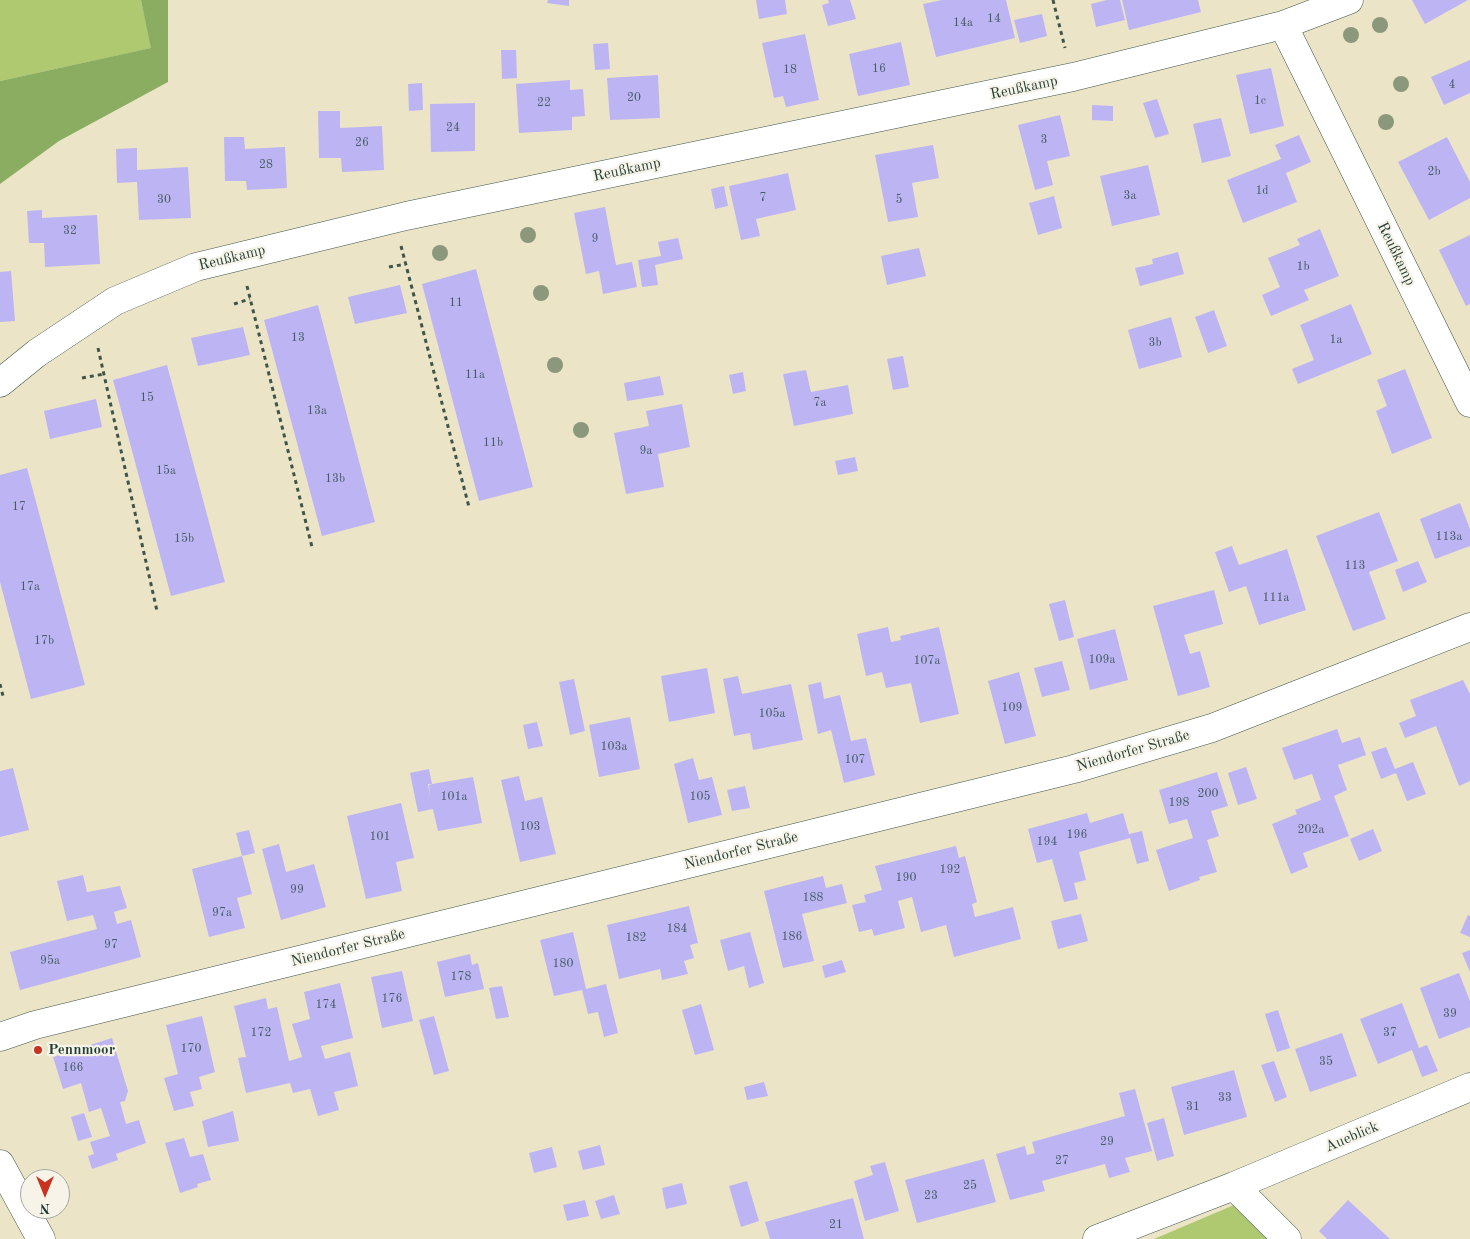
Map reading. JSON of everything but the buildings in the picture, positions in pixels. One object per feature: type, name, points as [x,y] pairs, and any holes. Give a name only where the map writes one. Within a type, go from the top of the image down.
[{"type":"street","name":"Reußkamp","points":[[0,383],[37,353],[115,301],[196,267],[394,219],[1073,77],[1283,24],[1349,0]]},
{"type":"street","name":"Reußkamp","points":[[1283,24],[1470,403]]},
{"type":"street","name":"Niendorfer Straße","points":[[0,1037],[35,1025],[1074,769],[1212,728],[1470,628]]},
{"type":"street","name":"Aueblick","points":[[1097,1239],[1234,1186],[1470,1087]]},
{"type":"street","points":[[0,1164],[41,1239]]},
{"type":"street","points":[[1234,1186],[1287,1239]]},
{"type":"path","points":[[1053,0],[1073,77]]},
{"type":"path","points":[[394,219],[469,507]]},
{"type":"path","points":[[240,256],[312,547]]},
{"type":"path","points":[[389,267],[406,264]]},
{"type":"path","points":[[234,304],[250,299]]},
{"type":"path","points":[[91,318],[157,611]]},
{"type":"path","points":[[82,378],[104,374]]},
{"type":"path","points":[[0,684],[3,696]]},
{"type":"green space","points":[[0,0],[141,0],[152,48],[0,81]]},
{"type":"green space","points":[[141,0],[168,0],[168,82],[59,141],[0,184],[0,81],[151,48]]},
{"type":"green space","points":[[1234,1205],[1267,1239],[1154,1239]]},
{"type":"place","name":"Pennmoor","points":[[38,1050]]}]
